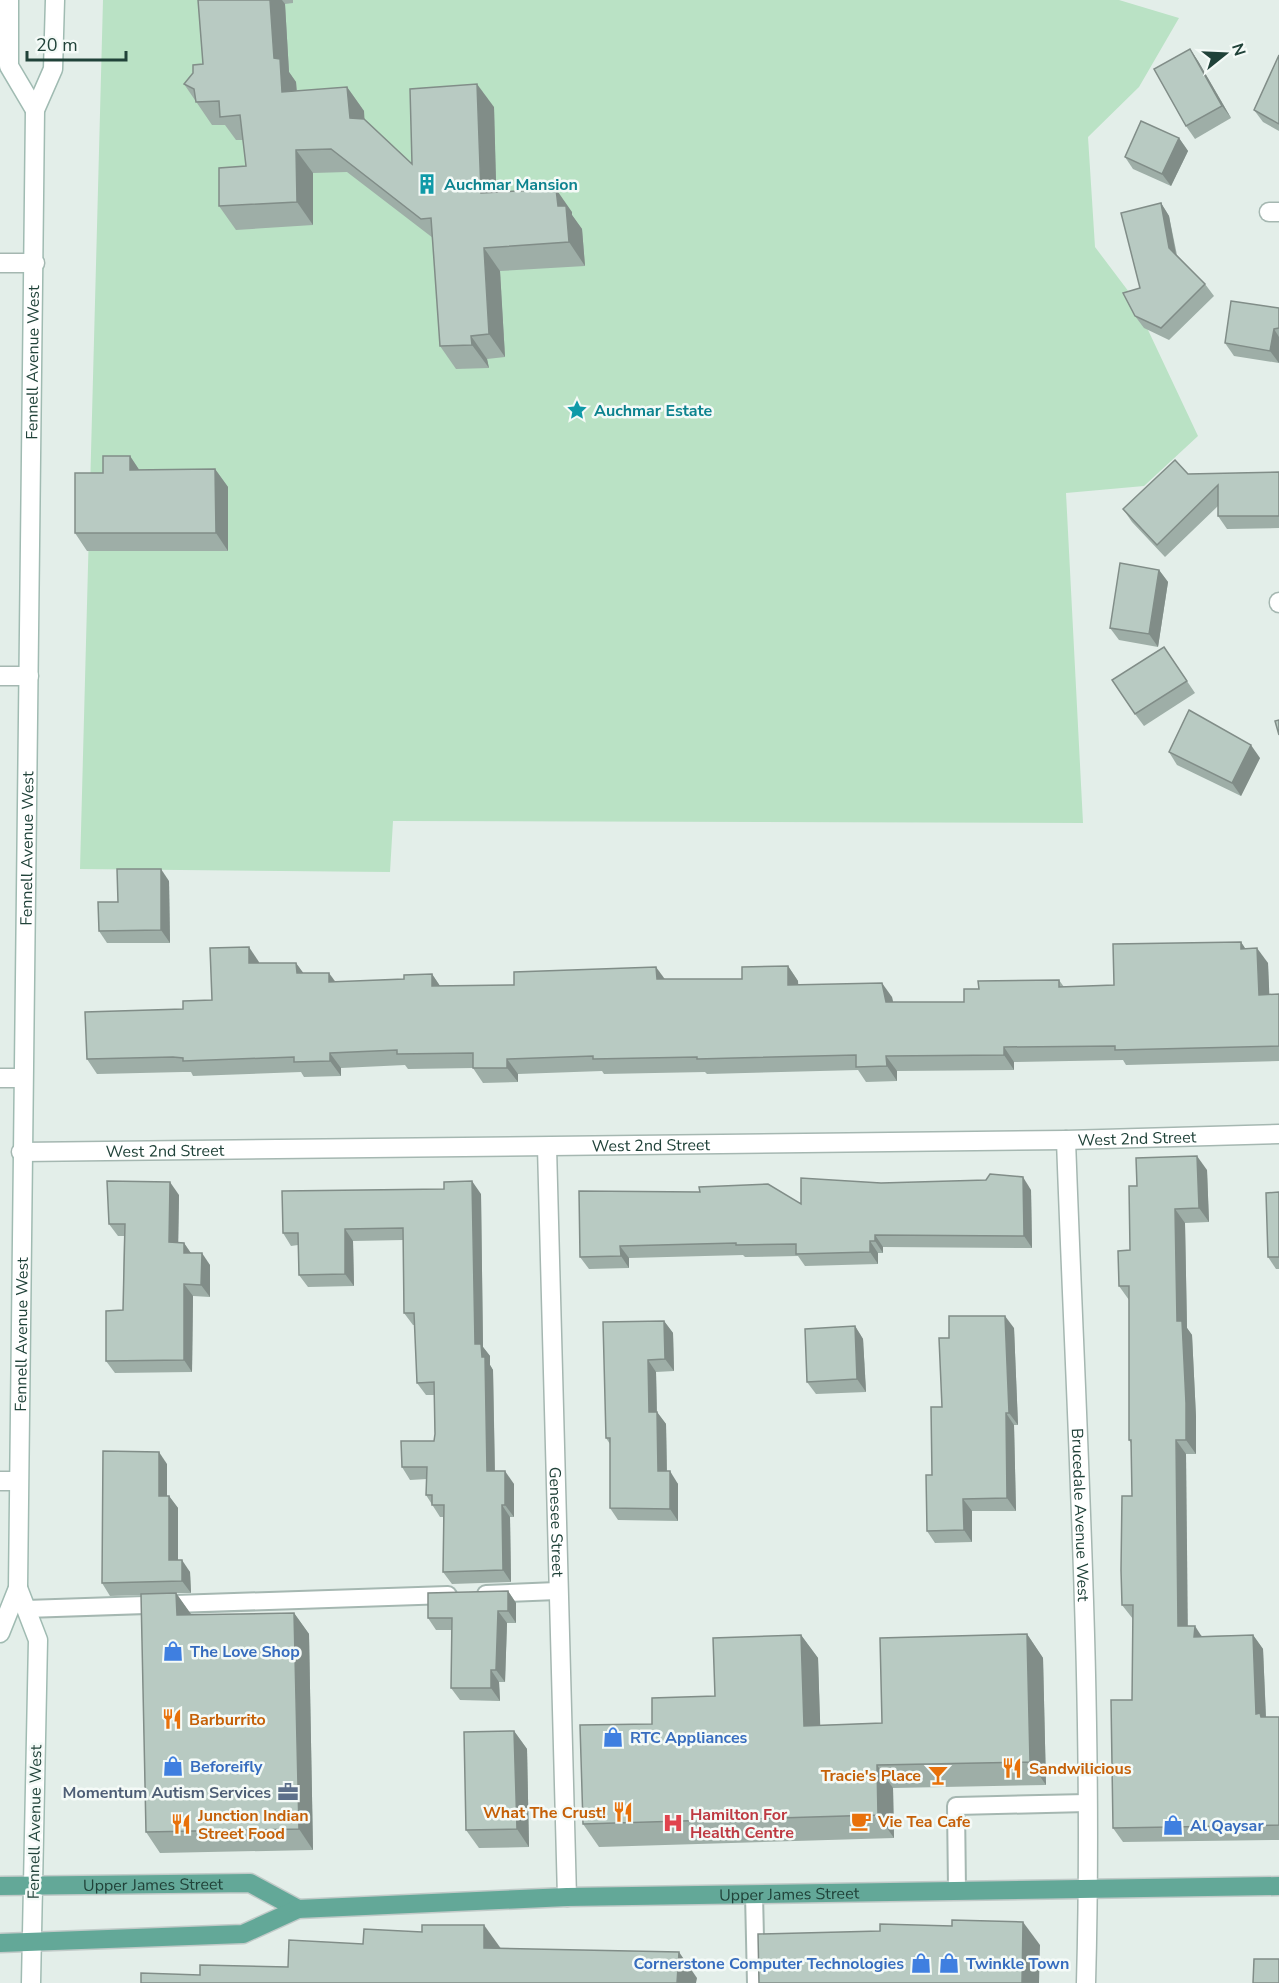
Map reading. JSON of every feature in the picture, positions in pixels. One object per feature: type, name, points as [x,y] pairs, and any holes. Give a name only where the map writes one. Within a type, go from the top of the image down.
[{"type":"main road","name":"Upper James Street","points":[[0,1886],[250,1883],[298,1910]]},
{"type":"main road","name":"Upper James Street","points":[[0,1943],[243,1934],[298,1910],[567,1897],[1279,1886]]},
{"type":"street","points":[[9,0],[9,66],[35,110]]},
{"type":"street","name":"Fennell Avenue West","points":[[31,1983],[38,1640],[18,1588],[9,1481],[21,1152],[35,263],[35,110],[53,69],[55,0]]},
{"type":"street","points":[[0,263],[35,263]]},
{"type":"street","points":[[0,676],[29,676]]},
{"type":"street","points":[[0,1078],[22,1078]]},
{"type":"street","name":"West 2nd Street","points":[[21,1152],[1066,1140],[1279,1134]]},
{"type":"street","name":"Brucedale Avenue West","points":[[1066,1140],[1083,1594],[1088,1888],[1086,1983]]},
{"type":"street","name":"Genesee Street","points":[[547,1147],[557,1591],[567,1897]]},
{"type":"street","name":"Fennell Avenue West","points":[[0,1633],[18,1588]]},
{"type":"lane","points":[[26,1609],[557,1591]]},
{"type":"lane","points":[[957,1890],[956,1806],[1087,1803]]},
{"type":"lane","points":[[754,1894],[756,1983]]},
{"type":"green space","name":"Auchmar Estate","points":[[103,0],[1119,0],[1179,18],[1139,87],[1088,137],[1095,247],[1132,296],[1198,436],[1144,486],[1066,493],[1083,823],[393,821],[390,872],[80,869]]},
{"type":"building","name":"Auchmar Mansion","points":[[198,0],[270,0],[274,58],[280,59],[282,92],[347,87],[350,118],[364,119],[412,164],[410,89],[477,84],[481,193],[556,189],[558,206],[566,206],[569,242],[484,248],[489,334],[471,336],[472,345],[440,346],[431,218],[421,219],[331,149],[296,150],[297,202],[219,206],[219,168],[246,166],[240,115],[220,117],[219,101],[196,102],[194,89],[184,84],[193,73],[193,65],[203,64]]},
{"type":"building","points":[[1190,49],[1222,106],[1186,126],[1154,69]]},
{"type":"building","points":[[1279,55],[1279,124],[1254,110]]},
{"type":"building","points":[[1141,121],[1179,138],[1162,174],[1125,157]]},
{"type":"building","points":[[1161,203],[1169,248],[1205,284],[1161,328],[1135,316],[1123,293],[1140,288],[1121,213]]},
{"type":"building","points":[[1231,301],[1279,308],[1279,328],[1274,329],[1270,351],[1225,343]]},
{"type":"building","points":[[103,456],[130,456],[130,470],[215,469],[216,533],[75,533],[75,473],[103,473]]},
{"type":"building","points":[[1175,460],[1188,474],[1279,472],[1279,516],[1218,516],[1218,485],[1157,545],[1123,509]]},
{"type":"building","points":[[1120,563],[1159,570],[1149,634],[1110,628]]},
{"type":"building","points":[[1164,647],[1187,681],[1135,714],[1112,680]]},
{"type":"building","points":[[1189,710],[1251,745],[1232,783],[1169,752]]},
{"type":"building","points":[[1279,720],[1279,735],[1275,721]]},
{"type":"building","points":[[117,869],[161,869],[161,930],[99,931],[98,902],[118,902]]},
{"type":"building","points":[[1241,942],[1241,949],[1257,948],[1259,995],[1279,994],[1279,1046],[1115,1050],[1115,1046],[1004,1047],[1004,1055],[886,1056],[887,1066],[856,1067],[856,1055],[697,1059],[697,1057],[593,1059],[593,1056],[507,1059],[507,1068],[473,1068],[473,1053],[397,1054],[397,1050],[330,1053],[330,1061],[294,1062],[294,1057],[183,1061],[183,1058],[173,1057],[87,1059],[85,1012],[183,1009],[183,1001],[212,1000],[210,948],[249,947],[249,963],[296,963],[297,973],[329,973],[329,982],[404,979],[404,975],[432,974],[432,986],[514,985],[514,972],[656,967],[657,979],[742,979],[742,967],[788,966],[788,985],[882,983],[886,1002],[964,1002],[964,989],[979,989],[978,981],[1059,980],[1059,987],[1114,985],[1113,944]]},
{"type":"building","points":[[1197,1156],[1199,1208],[1175,1209],[1177,1321],[1182,1321],[1186,1403],[1186,1440],[1176,1440],[1178,1626],[1195,1626],[1194,1637],[1253,1635],[1256,1714],[1260,1713],[1261,1717],[1279,1717],[1279,1825],[1113,1828],[1111,1700],[1132,1700],[1133,1605],[1122,1605],[1122,1496],[1132,1496],[1131,1440],[1129,1440],[1129,1286],[1119,1286],[1118,1251],[1130,1250],[1129,1186],[1137,1186],[1136,1158]]},
{"type":"building","points":[[990,1174],[1023,1177],[1024,1236],[875,1235],[875,1241],[870,1241],[870,1252],[796,1254],[796,1244],[620,1246],[621,1256],[580,1257],[579,1191],[700,1192],[699,1187],[768,1184],[801,1204],[801,1178],[881,1183],[986,1180]]},
{"type":"building","points":[[107,1181],[170,1182],[169,1242],[184,1243],[184,1253],[202,1253],[201,1285],[184,1284],[184,1360],[106,1361],[106,1311],[123,1310],[125,1224],[109,1224]]},
{"type":"building","points":[[472,1181],[475,1344],[481,1344],[482,1357],[485,1357],[487,1471],[505,1471],[505,1505],[502,1505],[503,1570],[443,1572],[444,1505],[432,1505],[432,1495],[426,1495],[427,1467],[402,1467],[401,1441],[434,1441],[435,1434],[434,1382],[417,1383],[414,1313],[404,1313],[403,1228],[345,1229],[345,1274],[299,1275],[298,1233],[283,1233],[282,1191],[444,1189],[444,1182]]},
{"type":"building","points":[[1279,1192],[1279,1257],[1268,1257],[1266,1193]]},
{"type":"building","points":[[949,1316],[1005,1316],[1009,1413],[1006,1413],[1007,1498],[963,1499],[964,1530],[927,1531],[926,1475],[932,1475],[931,1407],[942,1407],[939,1338],[949,1338]]},
{"type":"building","points":[[664,1321],[665,1359],[648,1360],[649,1412],[657,1412],[658,1471],[670,1471],[670,1509],[610,1508],[610,1438],[606,1438],[603,1322]]},
{"type":"building","points":[[855,1326],[857,1379],[807,1382],[805,1329]]},
{"type":"building","points":[[103,1451],[159,1452],[159,1496],[169,1496],[169,1560],[182,1560],[182,1581],[102,1583]]},
{"type":"building","points":[[508,1591],[508,1611],[498,1611],[496,1670],[491,1670],[491,1688],[451,1688],[452,1618],[428,1618],[428,1593]]},
{"type":"building","points":[[176,1593],[177,1615],[294,1613],[299,1829],[146,1832],[141,1594]]},
{"type":"building","points":[[1027,1634],[1030,1762],[877,1765],[878,1815],[583,1824],[580,1725],[652,1724],[652,1698],[715,1696],[713,1638],[801,1635],[804,1726],[882,1723],[880,1638]]},
{"type":"building","points":[[514,1731],[517,1829],[466,1830],[464,1732]]},
{"type":"building","points":[[952,1920],[1023,1922],[1022,1983],[759,1983],[758,1934],[880,1931],[880,1924],[952,1926]]},
{"type":"building","points":[[422,1925],[484,1925],[484,1948],[679,1952],[677,1983],[141,1983],[141,1973],[200,1975],[200,1965],[288,1967],[289,1940],[363,1944],[364,1929],[422,1932]]},
{"type":"building","points":[[1254,1959],[1279,1959],[1279,1983],[1253,1983]]},
{"type":"place","name":"Auchmar Mansion","points":[[427,184]]},
{"type":"place","name":"Auchmar Estate","points":[[577,410]]},
{"type":"place","name":"The Love Shop","points":[[173,1651]]},
{"type":"place","name":"Barburrito","points":[[172,1719]]},
{"type":"place","name":"RTC Appliances","points":[[613,1737]]},
{"type":"place","name":"Beforeifly","points":[[173,1766]]},
{"type":"place","name":"Sandwilicious","points":[[1012,1768]]},
{"type":"place","name":"Tracie's Place","points":[[938,1775]]},
{"type":"place","name":"Momentum Autism Services","points":[[288,1792]]},
{"type":"place","name":"What The Crust!","points":[[623,1812]]},
{"type":"place","name":"Vie Tea Cafe","points":[[861,1821]]},
{"type":"place","name":"Hamilton For Health Centre","points":[[673,1823]]},
{"type":"place","name":"Junction Indian Street Food","points":[[181,1824]]},
{"type":"place","name":"Al Qaysar","points":[[1173,1825]]},
{"type":"place","name":"Cornerstone Computer Technologies","points":[[921,1963]]},
{"type":"place","name":"Twinkle Town","points":[[949,1963]]}]
